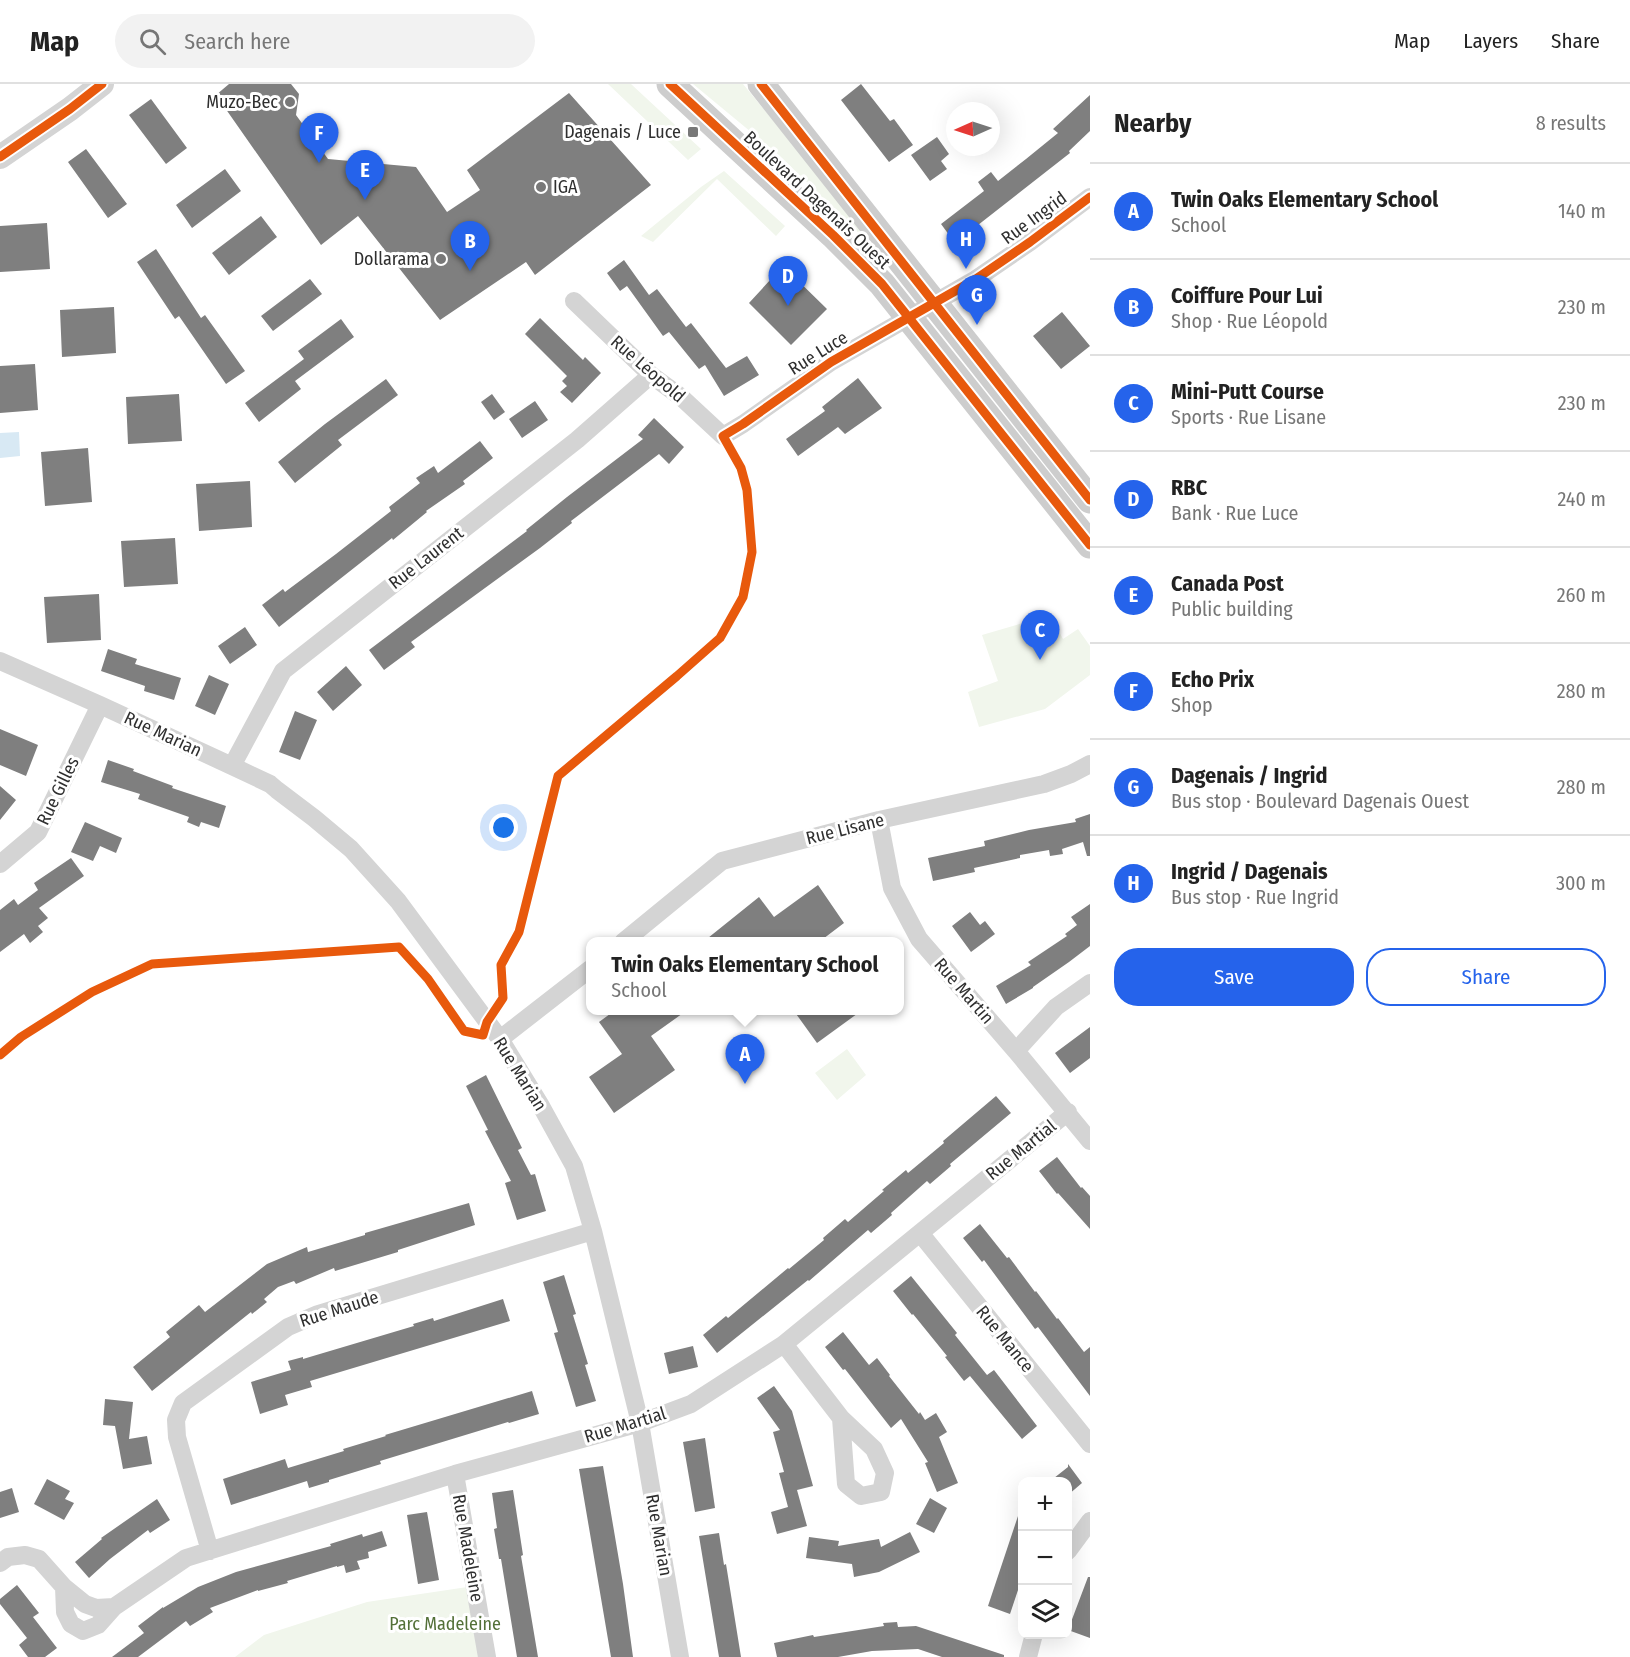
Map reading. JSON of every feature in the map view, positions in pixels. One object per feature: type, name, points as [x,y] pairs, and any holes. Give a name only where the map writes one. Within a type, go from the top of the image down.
[{"type":"main road","name":"Boulevard Dagenais Ouest","points":[[670,84],[869,270],[891,294],[1090,545]]},
{"type":"main road","name":"Boulevard Dagenais Ouest","points":[[761,84],[1090,500]]},
{"type":"street","points":[[0,157],[102,84]]},
{"type":"street","name":"Rue Ingrid","points":[[935,303],[991,269],[1090,197]]},
{"type":"street","name":"Rue Léopold","points":[[574,302],[651,375],[681,397],[723,436]]},
{"type":"street","name":"Rue Luce","points":[[723,436],[831,362],[935,303]]},
{"type":"street","name":"Rue Laurent","points":[[232,766],[283,671],[577,440],[651,375]]},
{"type":"street","name":"Rue Marian","points":[[0,661],[270,784],[351,849],[398,901],[500,1040],[541,1106],[574,1166],[593,1231],[640,1423],[680,1657]]},
{"type":"street","name":"Rue Gilles","points":[[0,864],[38,832],[100,705]]},
{"type":"street","name":"Rue Lisane","points":[[629,937],[722,861],[879,820],[1044,784],[1090,764]]},
{"type":"street","name":"Rue Martin","points":[[879,820],[892,888],[919,939],[1068,1112],[1090,1141]]},
{"type":"street","points":[[500,1040],[586,973]]},
{"type":"street","points":[[1016,1051],[1056,1007],[1090,983]]},
{"type":"street","name":"Rue Martial","points":[[64,1587],[65,1612],[71,1624],[83,1631],[98,1625],[114,1607],[186,1558],[455,1474],[640,1423],[691,1404],[784,1344],[1068,1112]]},
{"type":"street","name":"Rue Maude","points":[[210,1551],[177,1437],[176,1420],[183,1403],[288,1327],[318,1314],[593,1231]]},
{"type":"street","name":"Rue Mance","points":[[920,1233],[1090,1444]]},
{"type":"street","points":[[784,1344],[841,1418]]},
{"type":"street","name":"Rue Madeleine","points":[[455,1474],[487,1657]]},
{"type":"street","points":[[1072,1543],[1090,1521]]},
{"type":"street","points":[[0,1563],[8,1557],[25,1555],[39,1559],[64,1587],[85,1604],[96,1608],[114,1607]]},
{"type":"street","points":[[1028,1657],[1033,1639]]},
{"type":"green space","points":[[608,84],[631,84],[701,149],[688,160]]},
{"type":"green space","points":[[693,84],[743,84],[886,257],[780,156]]},
{"type":"green space","points":[[724,171],[785,226],[776,236],[717,179],[653,242],[641,236],[701,187]]},
{"type":"green space","points":[[1050,615],[1063,639],[1078,629],[1090,646],[1090,675],[1045,709],[979,727],[968,692],[998,681],[982,635]]},
{"type":"green space","points":[[847,1049],[866,1075],[837,1100],[815,1073]]},
{"type":"green space","name":"Parc Madeleine","points":[[474,1586],[487,1657],[235,1657],[264,1635],[367,1602]]},
{"type":"water","points":[[19,432],[20,456],[0,458],[0,433]]},
{"type":"building","points":[[229,84],[291,84],[299,94],[296,115],[328,159],[416,167],[447,212],[480,190],[467,170],[569,93],[651,185],[535,275],[526,262],[440,320],[358,216],[321,245],[216,95]]},
{"type":"building","points":[[861,84],[890,121],[894,119],[913,145],[889,162],[841,100]]},
{"type":"building","points":[[1090,95],[1090,131],[1069,151],[1070,153],[955,243],[941,224],[984,191],[978,182],[991,172],[998,181],[1058,133],[1053,129]]},
{"type":"building","points":[[151,99],[187,148],[166,164],[129,115]]},
{"type":"building","points":[[937,137],[946,150],[947,156],[941,161],[947,169],[930,181],[911,155]]},
{"type":"building","points":[[86,149],[127,204],[108,218],[68,162]]},
{"type":"building","points":[[225,169],[241,191],[192,228],[176,205]]},
{"type":"building","points":[[261,216],[277,237],[229,275],[212,253]]},
{"type":"building","points":[[47,223],[50,269],[0,272],[0,226]]},
{"type":"building","points":[[156,249],[201,318],[205,315],[245,371],[226,384],[179,316],[175,319],[137,262]]},
{"type":"building","points":[[624,260],[649,295],[657,289],[686,327],[691,323],[726,368],[747,356],[759,375],[724,396],[705,365],[699,369],[669,332],[663,336],[627,286],[620,291],[607,273]]},
{"type":"building","points":[[783,266],[827,309],[791,345],[749,303]]},
{"type":"building","points":[[310,279],[322,294],[273,331],[261,316]]},
{"type":"building","points":[[114,307],[116,353],[62,357],[60,310]]},
{"type":"building","points":[[1062,312],[1090,346],[1061,369],[1033,336]]},
{"type":"building","points":[[540,318],[583,360],[585,357],[601,373],[572,403],[560,392],[567,386],[562,381],[567,376],[525,334]]},
{"type":"building","points":[[341,319],[354,337],[295,381],[301,389],[259,422],[245,403],[304,359],[298,351]]},
{"type":"building","points":[[35,364],[38,410],[0,413],[0,366]]},
{"type":"building","points":[[858,378],[882,408],[845,434],[838,427],[798,456],[786,439],[825,411],[822,407]]},
{"type":"building","points":[[386,379],[398,395],[338,440],[342,445],[295,483],[278,462]]},
{"type":"building","points":[[179,394],[182,441],[128,444],[126,397]]},
{"type":"building","points":[[492,394],[505,412],[494,420],[481,402]]},
{"type":"building","points":[[535,401],[548,420],[522,438],[509,419]]},
{"type":"building","points":[[654,418],[684,447],[669,464],[659,454],[571,521],[572,523],[540,548],[411,642],[415,647],[384,670],[369,650],[527,531],[643,439],[638,435]]},
{"type":"building","points":[[480,441],[493,458],[463,481],[465,484],[426,511],[393,540],[392,538],[279,627],[262,605],[283,589],[285,592],[391,511],[389,507],[420,483],[416,478],[434,466],[438,473]]},
{"type":"building","points":[[88,448],[92,502],[45,506],[41,452]]},
{"type":"building","points":[[250,481],[252,527],[199,531],[196,484]]},
{"type":"building","points":[[175,538],[178,584],[124,587],[121,541]]},
{"type":"building","points":[[99,594],[101,640],[47,643],[44,597]]},
{"type":"building","points":[[245,627],[257,645],[230,664],[218,646]]},
{"type":"building","points":[[108,649],[137,659],[135,664],[181,678],[174,700],[144,691],[145,686],[101,671]]},
{"type":"building","points":[[346,666],[362,685],[333,711],[317,692]]},
{"type":"building","points":[[209,675],[229,684],[215,715],[195,706]]},
{"type":"building","points":[[295,711],[317,720],[300,760],[279,752]]},
{"type":"building","points":[[0,729],[38,745],[26,776],[0,765]]},
{"type":"building","points":[[108,760],[173,786],[172,788],[226,806],[219,828],[201,822],[199,827],[187,822],[189,817],[138,799],[140,794],[101,782]]},
{"type":"building","points":[[0,786],[16,800],[0,820]]},
{"type":"building","points":[[1090,814],[1090,856],[1087,856],[1083,842],[1062,849],[1063,854],[1050,856],[1049,850],[1020,855],[1020,858],[974,868],[975,872],[933,881],[928,858],[985,846],[984,841],[1029,830],[1076,822],[1075,819]]},
{"type":"building","points":[[85,822],[122,838],[116,853],[100,846],[93,861],[71,852]]},
{"type":"building","points":[[71,858],[84,876],[39,908],[48,918],[38,926],[43,932],[30,943],[24,934],[0,952],[0,910],[14,899],[18,905],[38,890],[34,883]]},
{"type":"building","points":[[818,885],[844,923],[826,937],[709,937],[759,897],[774,917]]},
{"type":"building","points":[[1090,904],[1090,946],[1033,988],[1006,1004],[996,986],[1031,965],[1028,962],[1067,936],[1065,934],[1077,925],[1071,917]]},
{"type":"building","points":[[970,912],[980,925],[985,921],[995,934],[971,952],[952,926]]},
{"type":"building","points":[[609,1015],[680,1015],[651,1036],[675,1070],[614,1113],[589,1077],[622,1054],[599,1022]]},
{"type":"building","points":[[797,1015],[856,1015],[817,1043]]},
{"type":"building","points":[[1090,1027],[1090,1058],[1070,1073],[1055,1053]]},
{"type":"building","points":[[486,1075],[522,1148],[518,1150],[531,1175],[535,1174],[546,1211],[517,1220],[505,1183],[511,1181],[485,1131],[488,1130],[466,1086]]},
{"type":"building","points":[[996,1096],[1011,1113],[950,1164],[951,1166],[930,1184],[927,1181],[871,1233],[868,1230],[809,1281],[717,1353],[703,1335],[789,1269],[845,1219],[848,1222],[884,1191],[882,1190],[906,1170],[908,1173]]},
{"type":"building","points":[[1057,1157],[1090,1196],[1090,1229],[1039,1171]]},
{"type":"building","points":[[469,1203],[475,1225],[398,1250],[398,1252],[335,1271],[334,1268],[296,1284],[294,1281],[278,1287],[264,1299],[267,1302],[252,1314],[251,1312],[152,1391],[133,1367],[170,1337],[166,1332],[199,1305],[205,1312],[267,1264],[307,1247],[308,1252]]},
{"type":"building","points":[[980,1224],[1084,1352],[1090,1347],[1090,1396],[1038,1327],[1035,1329],[984,1260],[982,1262],[963,1238]]},
{"type":"building","points":[[564,1275],[576,1314],[573,1315],[588,1364],[585,1365],[596,1401],[576,1407],[554,1333],[558,1332],[543,1282]]},
{"type":"building","points":[[911,1276],[987,1375],[994,1370],[1037,1426],[1022,1439],[970,1376],[964,1381],[945,1357],[947,1356],[893,1291]]},
{"type":"building","points":[[503,1299],[510,1321],[310,1381],[312,1387],[285,1395],[288,1405],[260,1414],[251,1382],[291,1370],[288,1361],[303,1357],[303,1359],[414,1326],[413,1324],[433,1318],[434,1321]]},
{"type":"building","points":[[843,1332],[869,1365],[877,1358],[925,1420],[936,1413],[947,1432],[939,1437],[958,1483],[937,1492],[925,1463],[928,1462],[901,1419],[891,1428],[825,1347]]},
{"type":"building","points":[[693,1346],[698,1367],[669,1374],[664,1353]]},
{"type":"building","points":[[774,1386],[792,1411],[813,1486],[797,1490],[807,1526],[777,1534],[771,1512],[788,1507],[779,1473],[784,1472],[773,1432],[780,1430],[757,1398]]},
{"type":"building","points":[[532,1391],[539,1414],[380,1461],[381,1464],[309,1488],[307,1481],[231,1505],[223,1479],[285,1459],[288,1468],[344,1451],[343,1449],[385,1435]]},
{"type":"building","points":[[105,1399],[133,1402],[129,1439],[147,1436],[152,1464],[123,1469],[115,1426],[103,1425]]},
{"type":"building","points":[[705,1438],[715,1508],[695,1512],[683,1442]]},
{"type":"building","points":[[1068,1464],[1082,1483],[1072,1492],[1072,1477],[1055,1477],[1068,1467]]},
{"type":"building","points":[[603,1466],[633,1657],[611,1657],[579,1469]]},
{"type":"building","points":[[47,1479],[70,1491],[65,1499],[74,1503],[64,1520],[34,1504]]},
{"type":"building","points":[[12,1488],[19,1512],[0,1518],[0,1492]]},
{"type":"building","points":[[513,1490],[523,1555],[521,1556],[538,1657],[517,1657],[494,1529],[497,1528],[492,1493]]},
{"type":"building","points":[[930,1498],[947,1508],[934,1533],[916,1524]]},
{"type":"building","points":[[157,1499],[170,1520],[150,1533],[148,1530],[89,1578],[75,1562],[101,1538]]},
{"type":"building","points":[[427,1512],[439,1580],[418,1584],[407,1515]]},
{"type":"building","points":[[1018,1516],[1018,1590],[1010,1614],[988,1606]]},
{"type":"building","points":[[382,1531],[387,1546],[368,1552],[369,1558],[357,1561],[360,1569],[346,1573],[344,1565],[337,1566],[287,1581],[288,1583],[258,1590],[210,1608],[213,1612],[190,1626],[186,1621],[138,1657],[112,1657],[144,1633],[138,1626],[163,1607],[198,1587],[236,1572],[331,1546],[330,1544],[362,1534],[363,1537]]},
{"type":"building","points":[[910,1532],[920,1552],[879,1572],[854,1577],[852,1564],[806,1558],[809,1537],[839,1541],[838,1546],[879,1539],[881,1547]]},
{"type":"building","points":[[719,1533],[741,1657],[719,1657],[699,1536]]},
{"type":"building","points":[[1088,1577],[1090,1577],[1090,1638],[1072,1631],[1072,1619]]},
{"type":"building","points":[[17,1585],[39,1613],[33,1617],[57,1648],[45,1657],[28,1657],[19,1645],[27,1638],[0,1604],[0,1599]]},
{"type":"building","points":[[897,1622],[898,1627],[916,1626],[1004,1655],[1004,1657],[942,1657],[918,1649],[872,1651],[838,1657],[777,1657],[774,1643]]},
{"type":"cycle path","points":[[0,157],[102,84]]},
{"type":"cycle path","points":[[670,84],[833,235],[882,284],[1090,545]]},
{"type":"cycle path","points":[[761,84],[1090,500]]},
{"type":"cycle path","points":[[0,1055],[21,1037],[92,992],[152,964],[399,947],[428,979],[464,1031],[483,1035],[487,1022],[503,998],[501,965],[519,932],[558,776],[720,638],[743,597],[752,552],[747,490],[741,468],[723,436],[831,362],[976,279],[1090,197]]},
{"type":"place","name":"Muzo-Bec","points":[[290,102]]},
{"type":"place","name":"Dagenais / Luce","points":[[693,132]]},
{"type":"place","name":"Echo Prix","points":[[319,163]]},
{"type":"place","name":"IGA","points":[[541,187]]},
{"type":"place","name":"Canada Post","points":[[365,200]]},
{"type":"place","name":"Dollarama","points":[[441,259]]},
{"type":"place","name":"Ingrid / Dagenais","points":[[966,269]]},
{"type":"place","name":"Coiffure Pour Lui","points":[[470,271]]},
{"type":"place","name":"RBC","points":[[788,306]]},
{"type":"place","name":"Dagenais / Ingrid","points":[[977,325]]},
{"type":"place","name":"Mini-Putt Course","points":[[1040,660]]},
{"type":"place","name":"Twin Oaks Elementary School","points":[[745,1084]]}]
